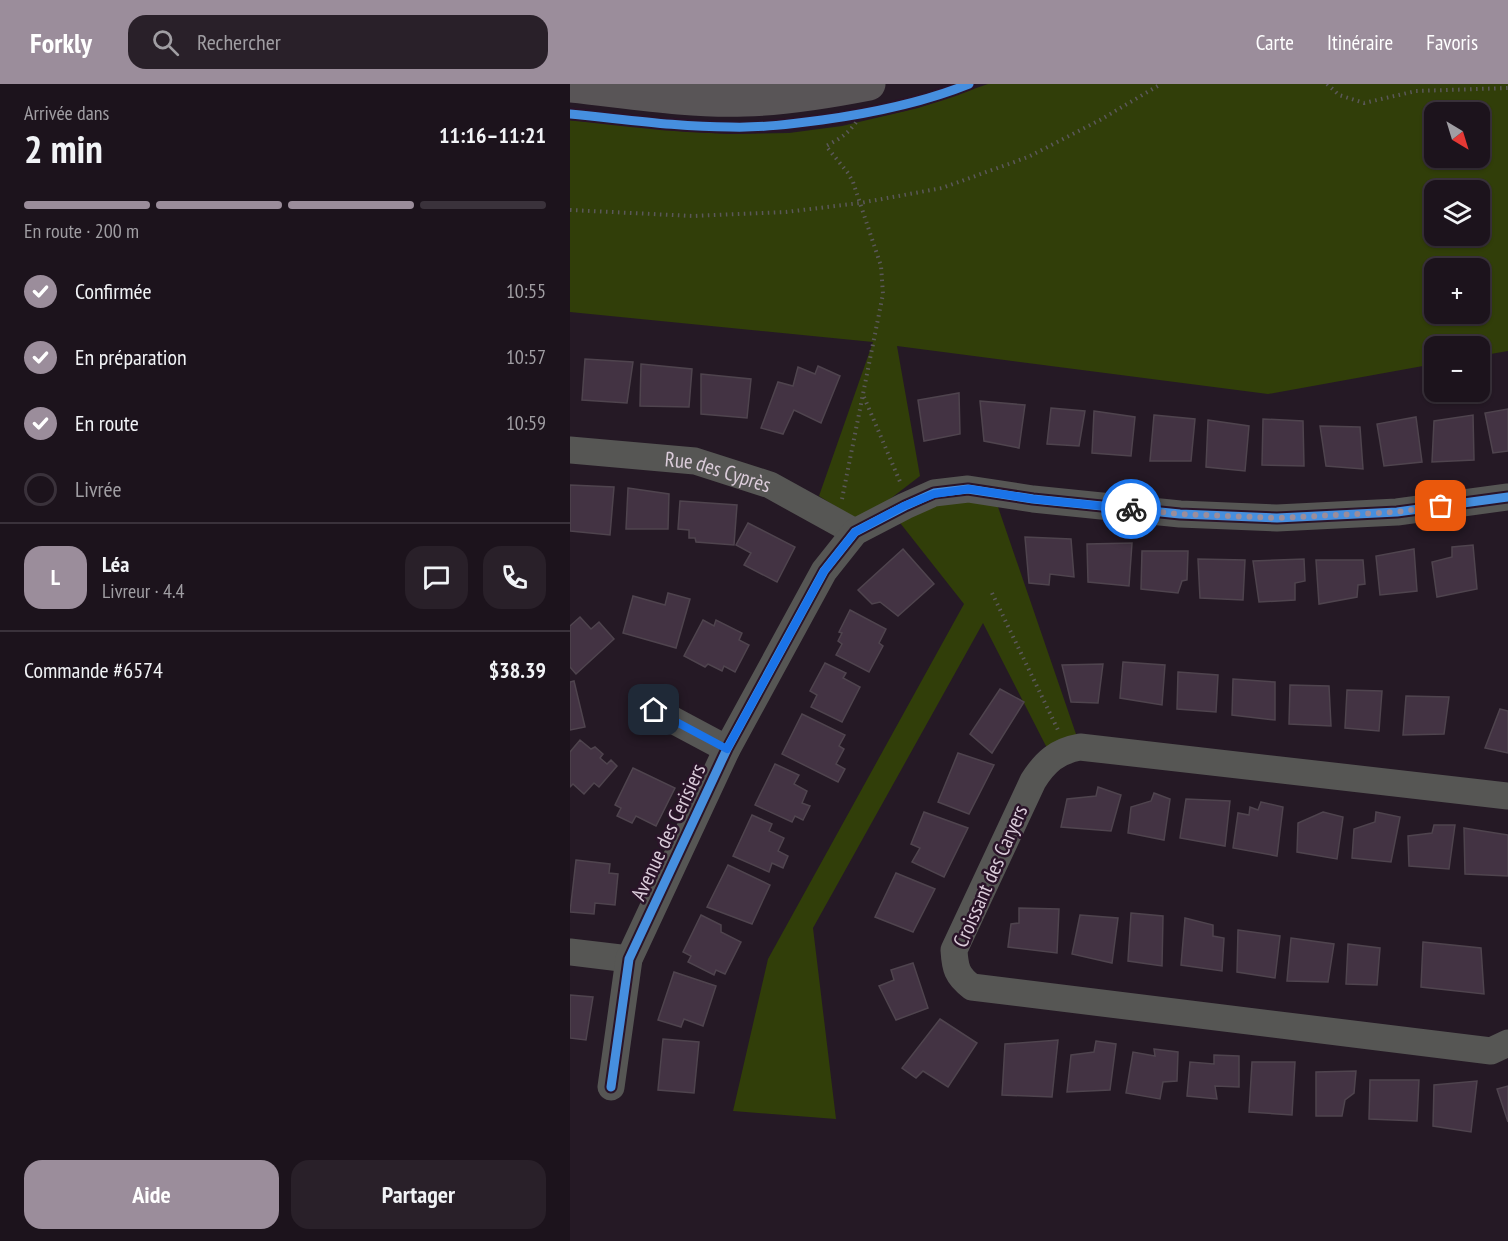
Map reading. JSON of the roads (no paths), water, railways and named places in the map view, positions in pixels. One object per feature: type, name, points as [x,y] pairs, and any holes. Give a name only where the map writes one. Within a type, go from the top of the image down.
[{"type":"main road","points":[[570,86],[672,97],[744,100],[795,96],[866,104]]},
{"type":"street","name":"Rue des Cyprès","points":[[570,450],[695,461],[770,485],[846,528]]},
{"type":"street","name":"Avenue des Cerisiers","points":[[611,1087],[629,959],[727,749],[846,528],[934,494],[969,489],[1033,499],[1180,514],[1277,518],[1397,512],[1508,497]]},
{"type":"street","points":[[654,710],[727,749]]},
{"type":"street","name":"Croissant des Caryers","points":[[1508,796],[1080,747],[1067,749],[1042,767],[1033,781],[954,950],[954,965],[962,980],[972,987],[1491,1052],[1508,1043]]},
{"type":"street","points":[[570,952],[629,959]]}]
